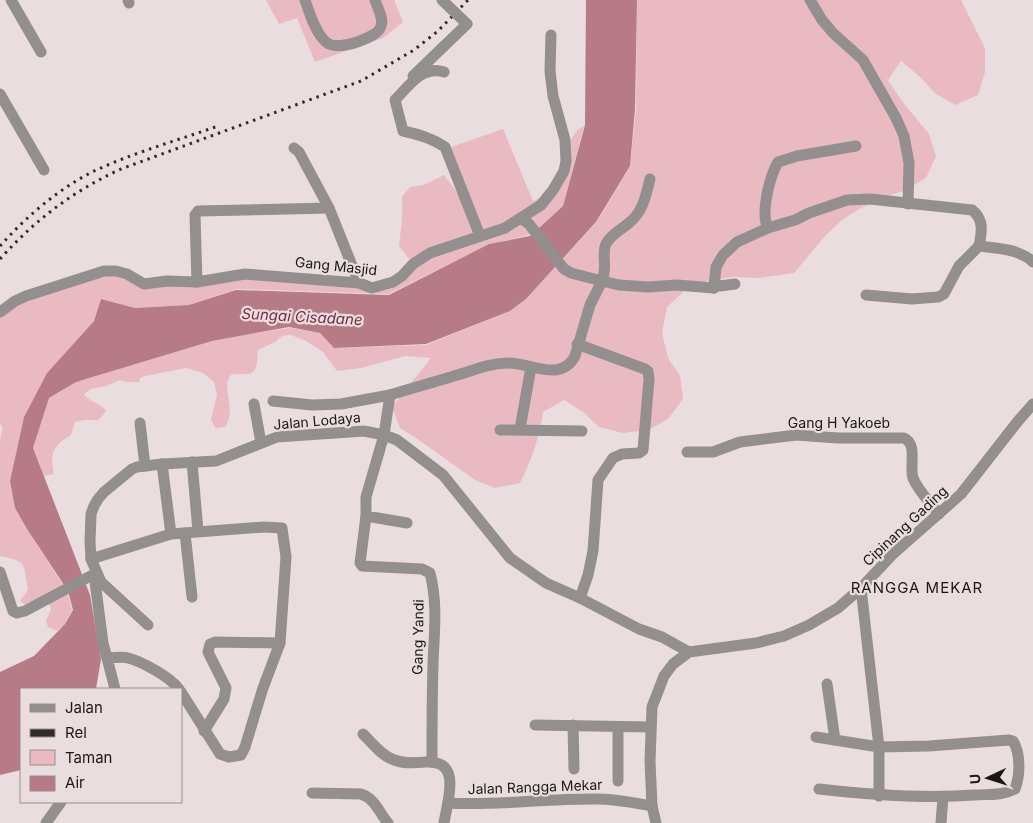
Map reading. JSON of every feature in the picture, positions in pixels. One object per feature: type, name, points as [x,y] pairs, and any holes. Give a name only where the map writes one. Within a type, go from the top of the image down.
[{"type":"street","points":[[11,0],[41,52]]},
{"type":"street","points":[[305,0],[312,21],[320,35],[328,44],[338,47],[357,42],[375,34],[380,29],[382,20],[375,0]]},
{"type":"street","points":[[442,0],[467,24],[396,92],[395,100],[403,131],[437,141],[445,147],[480,236]]},
{"type":"street","points":[[810,0],[822,20],[833,33],[863,60],[896,118],[904,136],[909,162],[908,204]]},
{"type":"street","name":"Gang Masjid","points":[[0,312],[26,296],[104,271],[116,271],[135,278],[144,284],[197,282],[245,274],[359,283],[372,288],[392,282],[402,276],[413,264],[430,253],[525,221],[553,190],[564,171],[566,161],[565,140],[553,96],[550,71],[551,35]]},
{"type":"street","points":[[395,100],[416,76],[435,70],[444,72]]},
{"type":"street","points":[[0,94],[44,170]]},
{"type":"street","points":[[768,228],[765,222],[765,209],[771,179],[778,162],[796,156],[856,146]]},
{"type":"street","points":[[294,148],[299,152],[329,208],[359,283]]},
{"type":"street","points":[[273,401],[312,405],[341,404],[390,395],[482,366],[507,363],[521,363],[531,367],[552,370],[563,368],[571,362],[590,305],[602,281],[606,268],[605,246],[610,237],[637,216],[644,201],[650,179]]},
{"type":"street","points":[[714,288],[716,267],[723,255],[737,242],[768,228],[847,200],[870,198],[908,204],[972,210],[977,214],[981,221],[980,246],[959,266],[944,294],[938,298],[912,299],[866,295]]},
{"type":"street","points":[[197,282],[195,215],[198,211],[329,208]]},
{"type":"street","points":[[525,221],[564,269],[571,273],[619,285],[714,288]]},
{"type":"street","points":[[980,246],[1006,250],[1029,258],[1033,262]]},
{"type":"street","points":[[714,288],[714,283],[720,286],[735,284]]},
{"type":"street","points":[[577,344],[645,369],[648,371],[649,379],[643,450],[640,453],[622,454],[613,458],[598,480],[593,551],[580,598]]},
{"type":"street","points":[[520,430],[531,367]]},
{"type":"street","points":[[390,395],[384,435],[368,485],[366,516],[407,523]]},
{"type":"street","points":[[254,404],[261,443]]},
{"type":"street","name":"Cipinang Gading","points":[[689,652],[756,643],[784,636],[824,617],[861,588],[892,556],[961,494],[1033,404]]},
{"type":"street","points":[[140,423],[145,466]]},
{"type":"street","points":[[500,430],[582,431]]},
{"type":"street","name":"Jalan Lodaya","points":[[148,625],[92,575],[90,542],[92,514],[98,499],[132,469],[162,464],[216,461],[277,437],[364,431],[397,440],[443,475],[510,558],[546,583],[580,598],[630,625],[662,637],[689,652]]},
{"type":"street","name":"Gang H Yakoeb","points":[[687,452],[713,452],[740,442],[796,435],[838,438],[904,438],[909,440],[911,445],[913,477],[939,514]]},
{"type":"street","points":[[192,462],[198,531]]},
{"type":"street","points":[[162,464],[171,534]]},
{"type":"street","name":"Gang Yandi","points":[[366,516],[360,563],[362,566],[422,569],[430,573],[433,583],[435,614],[432,762]]},
{"type":"street","points":[[90,559],[171,534],[264,527],[280,528],[284,531],[286,557],[280,643],[241,754],[229,757],[220,754],[182,694]]},
{"type":"street","points":[[185,533],[192,597]]},
{"type":"street","points":[[0,572],[13,611],[17,613],[25,611],[92,575],[103,643],[115,688]]},
{"type":"street","points":[[861,588],[879,747],[879,796]]},
{"type":"street","points":[[204,731],[226,693],[226,688],[208,652],[210,644],[215,642],[280,643]]},
{"type":"street","points":[[656,823],[652,806],[650,762],[652,708],[664,676],[673,664],[689,652]]},
{"type":"street","points":[[107,658],[126,657],[154,670],[178,688]]},
{"type":"street","points":[[827,684],[835,740]]},
{"type":"street","points":[[535,724],[650,727]]},
{"type":"street","points":[[573,725],[574,769]]},
{"type":"street","points":[[618,727],[618,781]]},
{"type":"street","points":[[363,734],[392,759],[432,762]]},
{"type":"street","points":[[816,737],[879,747],[929,746],[1009,740],[1013,741],[1017,752],[1018,783],[1015,790],[1001,794],[942,798],[879,796],[819,790]]},
{"type":"street","name":"Jalan Rangga Mekar","points":[[432,762],[443,767],[447,771],[450,780],[444,823]]},
{"type":"street","points":[[312,792],[361,794],[367,796],[388,823]]},
{"type":"street","points":[[941,823],[942,798]]},
{"type":"street","name":"Jalan Rangga Mekar","points":[[448,803],[486,804],[527,800],[598,799],[618,800],[652,806]]},
{"type":"street","points":[[46,823],[60,803]]},
{"type":"green space","points":[[266,0],[394,0],[403,22],[383,38],[315,62],[297,18],[279,24]]},
{"type":"green space","points":[[637,0],[961,0],[985,48],[985,72],[978,95],[955,105],[936,94],[901,61],[888,80],[901,100],[929,134],[936,156],[926,178],[906,190],[884,197],[861,208],[842,220],[824,237],[794,273],[758,278],[733,277],[707,281],[684,291],[667,307],[662,333],[668,358],[680,376],[683,399],[668,419],[648,430],[623,433],[599,427],[583,412],[564,400],[543,412],[534,449],[520,483],[495,488],[475,480],[400,428],[392,407],[431,358],[405,356],[361,368],[337,371],[323,352],[306,341],[291,335],[282,336],[275,342],[258,350],[257,364],[254,371],[246,374],[232,374],[228,379],[230,413],[225,427],[215,428],[211,419],[217,395],[214,382],[203,373],[186,368],[145,376],[140,378],[139,382],[120,380],[106,386],[91,389],[84,394],[106,410],[104,414],[98,420],[75,422],[71,435],[60,443],[53,452],[53,474],[44,476],[33,448],[49,398],[76,382],[212,341],[291,328],[320,333],[334,348],[426,345],[510,311],[526,299],[596,223],[630,167],[636,109]]},
{"type":"green space","points":[[584,126],[563,206],[530,235],[489,244],[389,294],[237,289],[189,305],[135,308],[101,299],[94,321],[47,373],[24,417],[10,481],[15,508],[67,591],[72,610],[65,624],[57,631],[48,627],[46,621],[51,609],[49,602],[25,605],[20,601],[28,590],[23,565],[15,560],[0,556],[0,440],[3,427],[0,424],[0,312],[104,271],[144,284],[245,274],[372,288],[413,264],[399,246],[402,197],[410,187],[424,185],[444,175],[459,195],[472,204],[451,147],[503,129],[533,201],[554,191],[561,165],[573,136]]},
{"type":"water","name":"Sungai Cisadane","points":[[586,0],[637,0],[635,109],[630,166],[596,222],[526,299],[510,311],[426,344],[334,348],[320,333],[289,327],[212,341],[76,382],[49,398],[33,448],[90,595],[101,659],[96,688],[20,688],[20,770],[0,775],[0,672],[34,656],[65,624],[73,610],[68,591],[15,508],[10,481],[24,417],[47,373],[94,321],[101,299],[135,308],[189,305],[236,290],[389,295],[489,244],[530,236],[563,206],[585,125]]},
{"type":"railway","points":[[0,259],[41,219],[71,197],[103,178],[121,169],[361,81],[414,50],[438,31],[468,0]]},
{"type":"railway","points":[[0,246],[43,205],[79,179],[107,165],[138,153],[218,126]]},
{"type":"district","name":"RANGGA MEKAR","points":[[917,588]]}]
